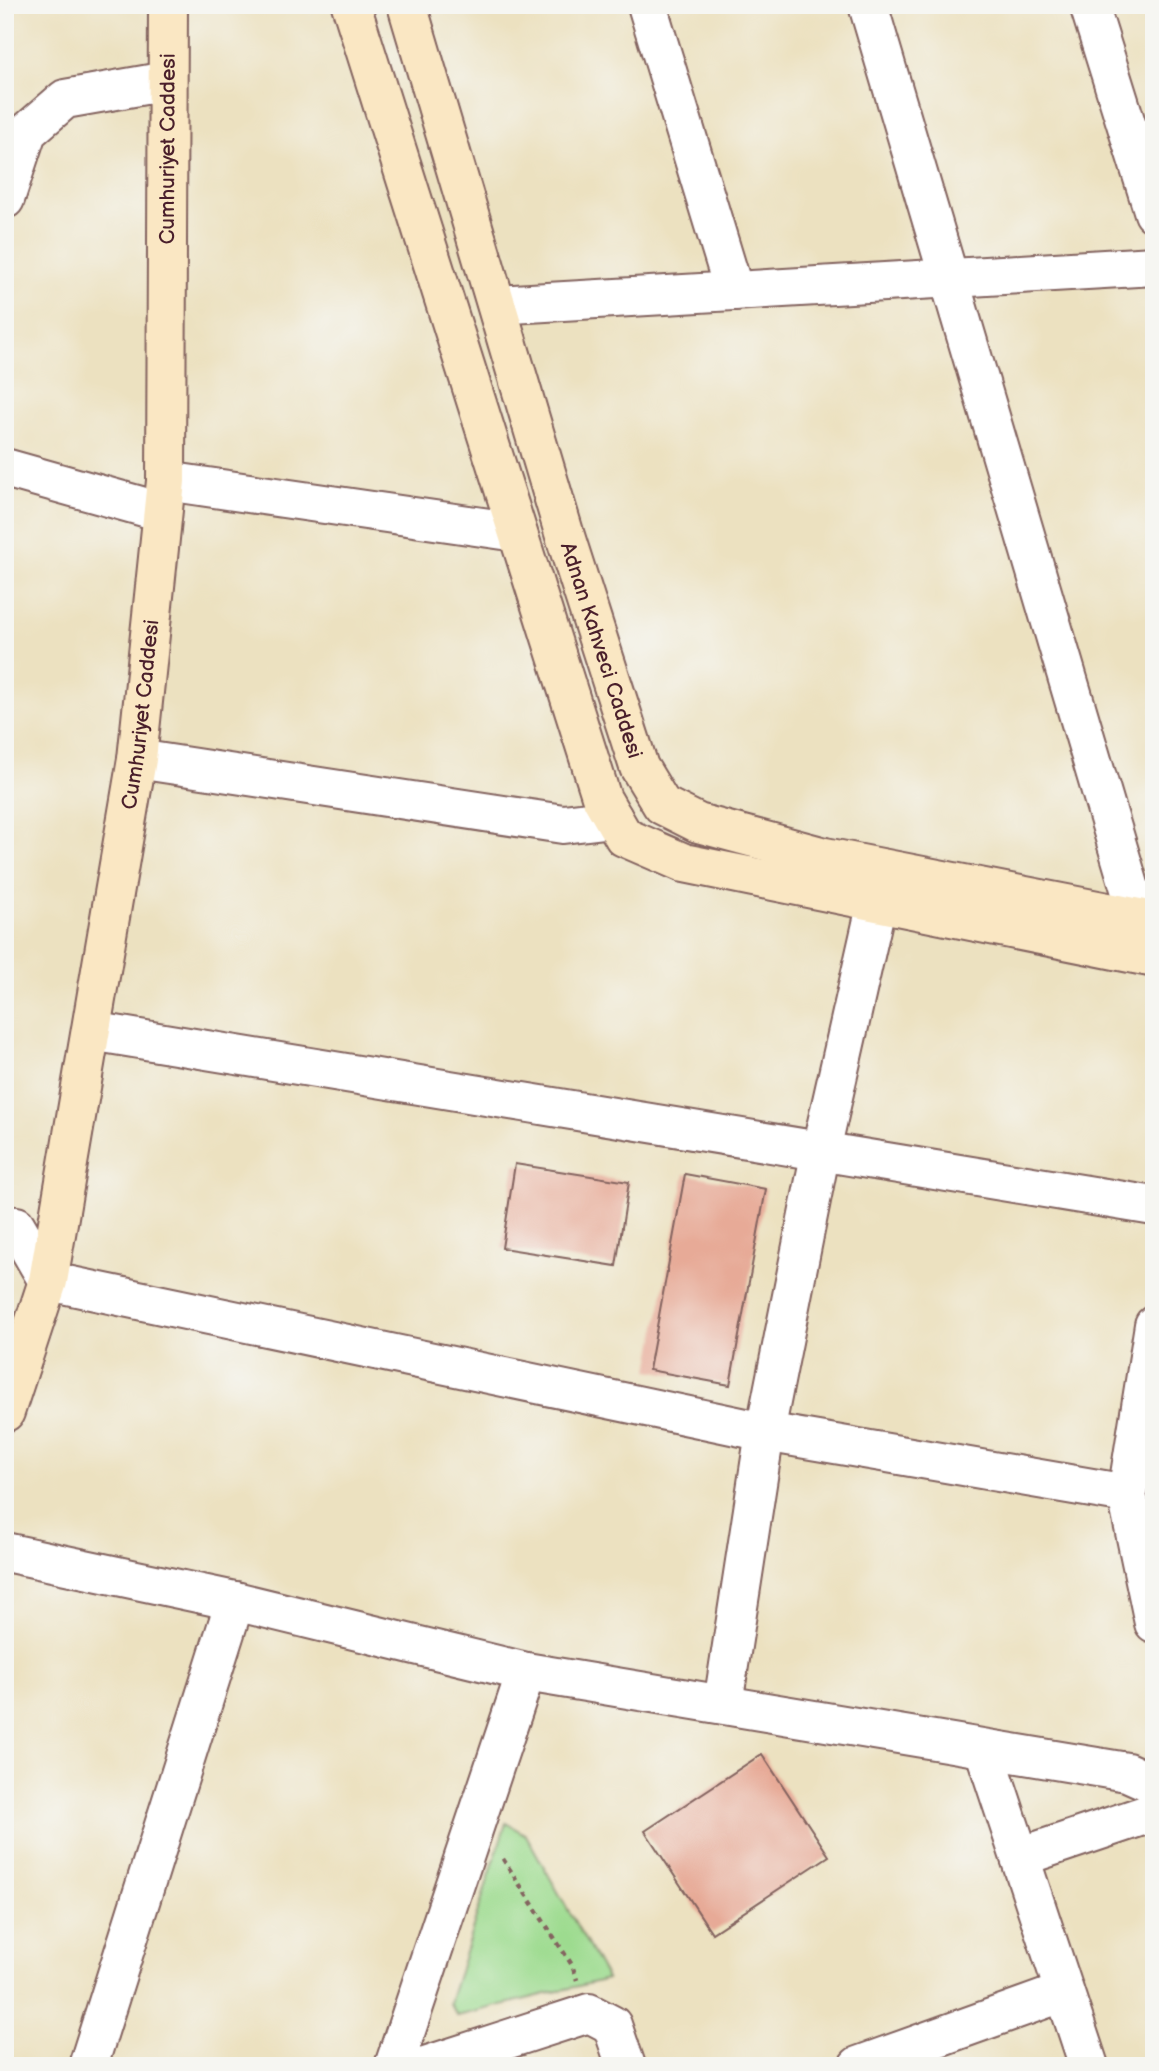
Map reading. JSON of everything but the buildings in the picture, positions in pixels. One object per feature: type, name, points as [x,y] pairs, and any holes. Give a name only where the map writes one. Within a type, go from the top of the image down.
[{"type":"main road","name":"Cumhuriyet Caddesi","points":[[5,1412],[48,1281],[138,759],[164,496],[168,5]]},
{"type":"main road","points":[[351,5],[602,799],[624,836],[684,863],[1154,958]]},
{"type":"main road","name":"Adnan Kahveci Caddesi","points":[[407,5],[565,537],[639,767],[662,805],[698,824],[825,857],[1147,920]]},
{"type":"street","points":[[647,5],[734,291]]},
{"type":"street","points":[[868,5],[948,278],[1147,920]]},
{"type":"street","points":[[1089,5],[1154,213]]},
{"type":"street","points":[[5,199],[27,132],[65,99],[167,81]]},
{"type":"street","points":[[497,305],[1154,266]]},
{"type":"street","points":[[5,468],[164,496],[517,532]]},
{"type":"street","points":[[138,759],[563,824],[613,818]]},
{"type":"street","points":[[723,1704],[765,1432],[821,1150],[877,902]]},
{"type":"street","points":[[90,1031],[1154,1206]]},
{"type":"street","points":[[5,1225],[16,1227],[48,1281],[765,1432],[1128,1494]]},
{"type":"street","points":[[1154,1325],[1128,1494],[1154,1623]]},
{"type":"street","points":[[5,1552],[235,1601],[526,1672],[1127,1772],[1154,1784]]},
{"type":"street","points":[[88,2066],[235,1601]]},
{"type":"street","points":[[394,2066],[526,1672]]},
{"type":"street","points":[[984,1749],[1089,2066]]},
{"type":"street","points":[[1020,1857],[1154,1812]]},
{"type":"street","points":[[867,2064],[1064,1992]]},
{"type":"street","points":[[425,2066],[589,2013],[612,2025],[626,2066]]},
{"type":"path","points":[[472,1833],[490,1839],[498,1850],[572,1965],[589,2013]]},
{"type":"green space","points":[[506,1823],[526,1835],[607,1979],[457,2016],[449,2003]]}]
